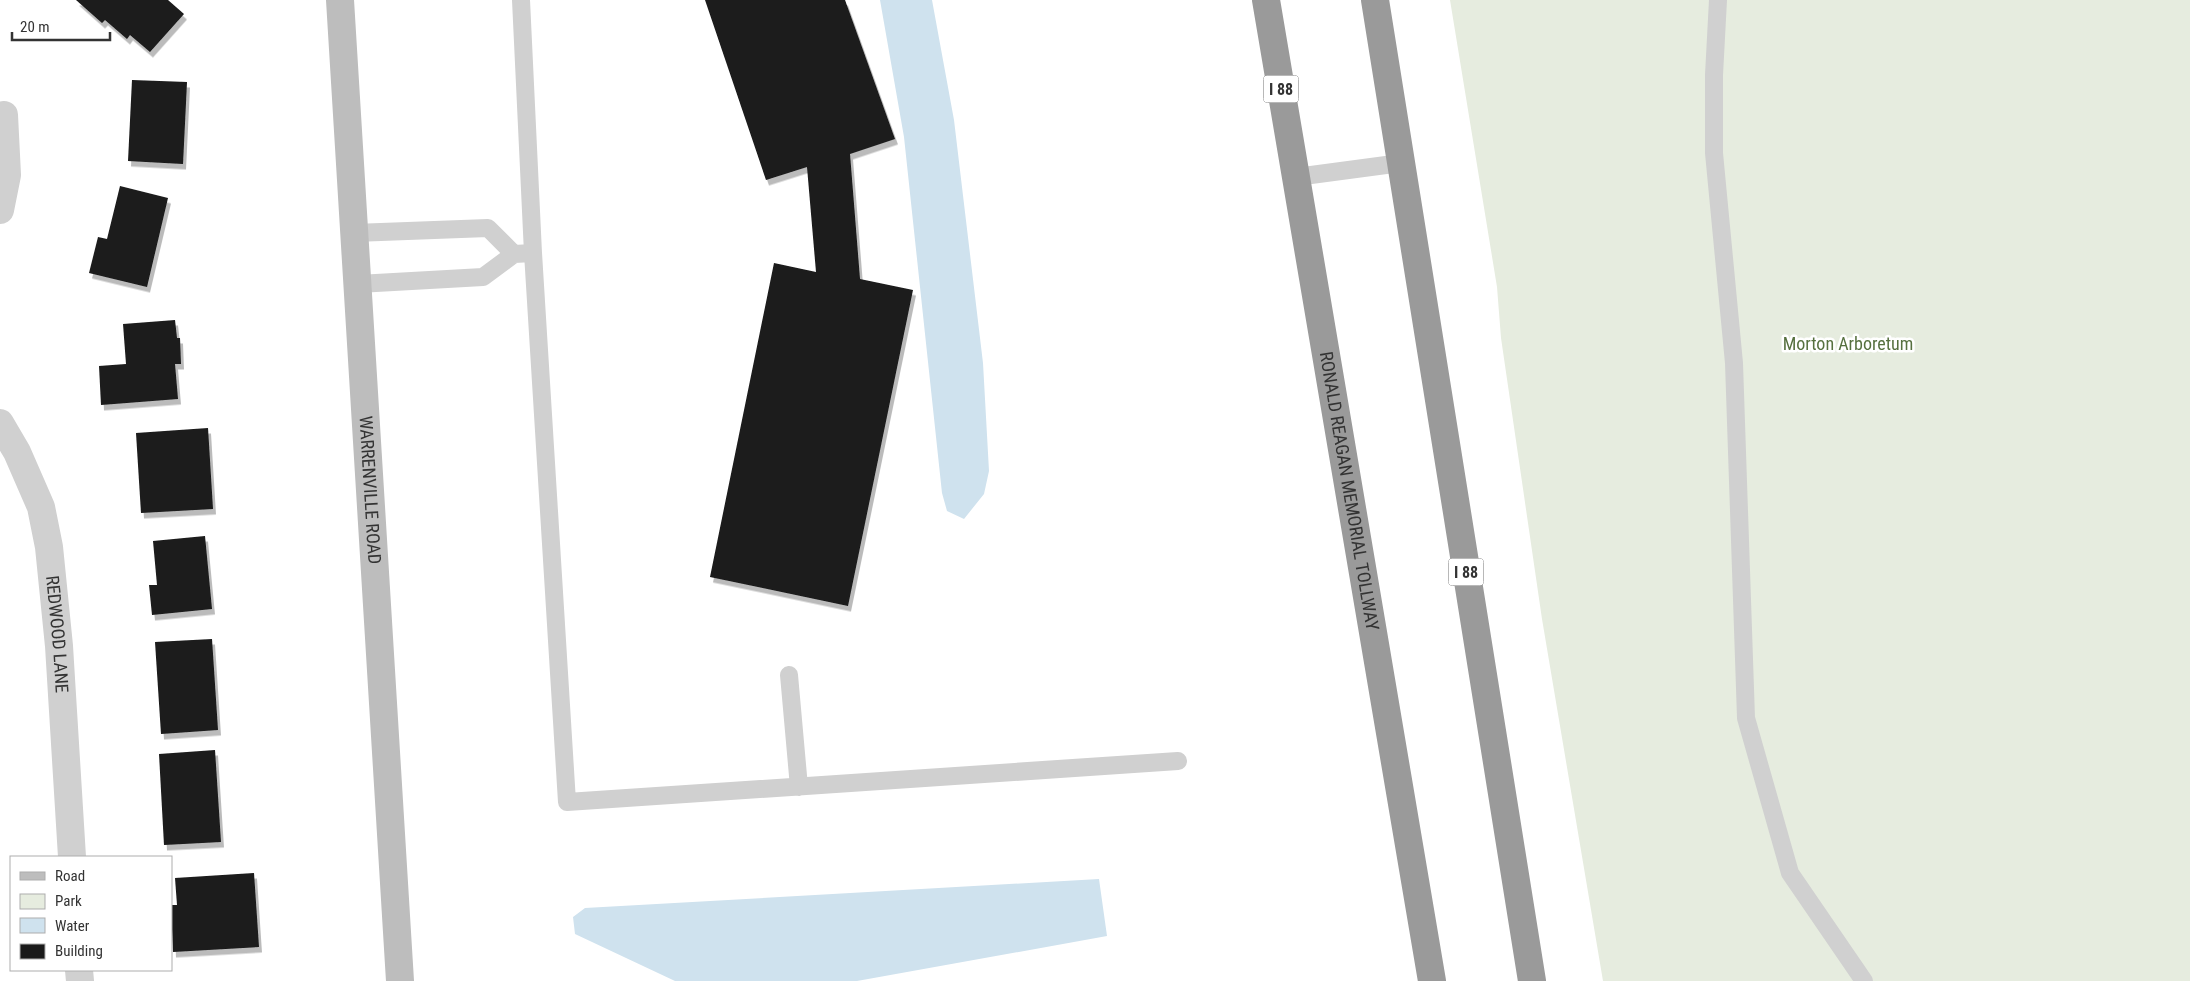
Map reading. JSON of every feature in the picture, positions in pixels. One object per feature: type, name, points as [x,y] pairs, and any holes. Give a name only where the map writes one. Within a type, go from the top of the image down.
[{"type":"highway","name":"RONALD REAGAN MEMORIAL TOLLWAY","points":[[1266,0],[1432,981]]},
{"type":"highway","name":"I 88","points":[[1375,0],[1532,981]]},
{"type":"main road","name":"WARRENVILLE ROAD","points":[[340,0],[400,981]]},
{"type":"street","points":[[0,210],[7,175],[4,115]]},
{"type":"street","name":"REDWOOD LANE","points":[[0,423],[17,452],[40,506],[49,547],[59,646],[72,856]]},
{"type":"lane","points":[[522,0],[533,253],[567,802],[1178,761]]},
{"type":"lane","points":[[1718,0],[1714,74],[1714,153],[1734,363],[1746,718],[1790,873],[1864,981]]},
{"type":"lane","points":[[1296,177],[1401,163]]},
{"type":"lane","points":[[354,233],[488,228],[514,254]]},
{"type":"lane","points":[[358,284],[483,277],[514,254],[533,253]]},
{"type":"lane","points":[[789,675],[799,787]]},
{"type":"green space","name":"Morton Arboretum","points":[[1450,0],[2190,0],[2190,981],[1603,981],[1542,619],[1501,338],[1497,287]]},
{"type":"water","points":[[880,0],[932,0],[954,120],[983,363],[989,471],[984,494],[964,519],[947,511],[942,493],[904,137]]},
{"type":"water","points":[[1099,879],[1107,936],[857,981],[675,981],[575,934],[573,917],[585,908]]},
{"type":"building","points":[[76,0],[168,0],[184,14],[150,52],[130,35],[127,39],[105,20],[102,23]]},
{"type":"building","points":[[705,0],[845,0],[895,139],[850,154],[860,279],[913,290],[848,606],[710,577],[774,263],[816,272],[807,167],[766,180]]},
{"type":"building","points":[[132,80],[187,82],[183,164],[128,161]]},
{"type":"building","points":[[120,186],[168,198],[147,287],[89,273],[98,237],[107,239]]},
{"type":"building","points":[[175,320],[177,338],[180,338],[181,364],[175,364],[178,399],[101,405],[99,366],[126,364],[123,324]]},
{"type":"building","points":[[208,428],[213,509],[141,513],[136,433]]},
{"type":"building","points":[[205,536],[212,609],[152,615],[149,585],[157,585],[153,541]]},
{"type":"building","points":[[212,639],[218,730],[161,734],[155,642]]},
{"type":"building","points":[[215,750],[221,842],[164,845],[159,754]]},
{"type":"building","points":[[254,873],[259,947],[173,952],[172,905],[177,905],[175,878]]}]
